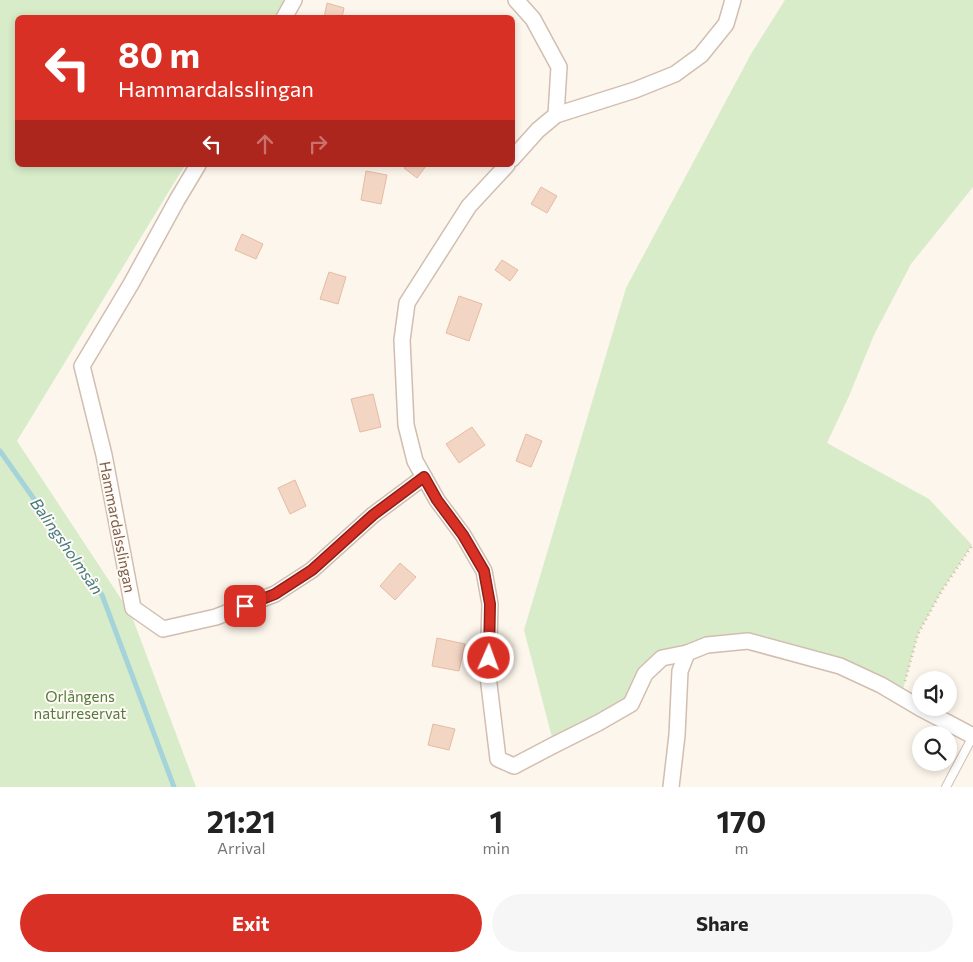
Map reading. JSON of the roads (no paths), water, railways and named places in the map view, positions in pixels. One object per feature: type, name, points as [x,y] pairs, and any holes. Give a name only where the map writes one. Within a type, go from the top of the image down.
[{"type":"street","points":[[286,15],[294,0]]},
{"type":"street","points":[[516,0],[533,20],[559,67],[556,115]]},
{"type":"street","points":[[515,156],[538,130],[556,115],[635,90],[675,74],[701,55],[726,24],[734,0]]},
{"type":"street","name":"Hammardalsslingan","points":[[197,167],[82,366],[104,455],[133,608],[163,629],[216,617],[275,594],[312,570],[373,515],[424,477]]},
{"type":"street","points":[[505,167],[469,206],[407,303],[402,340],[406,425],[415,462],[437,500],[463,535],[484,571],[490,604],[488,676],[498,759],[514,766],[631,704],[645,674],[662,658],[687,653],[707,645],[748,641],[840,666],[881,685],[973,736]]},
{"type":"street","points":[[671,787],[677,735],[680,671],[687,653]]},
{"type":"lane","points":[[946,787],[973,736]]},
{"type":"waterway","name":"Balingsholmsån","points":[[0,451],[102,595],[174,787]]},
{"type":"park label","name":"Orlångens naturreservat","points":[[80,706]]}]
